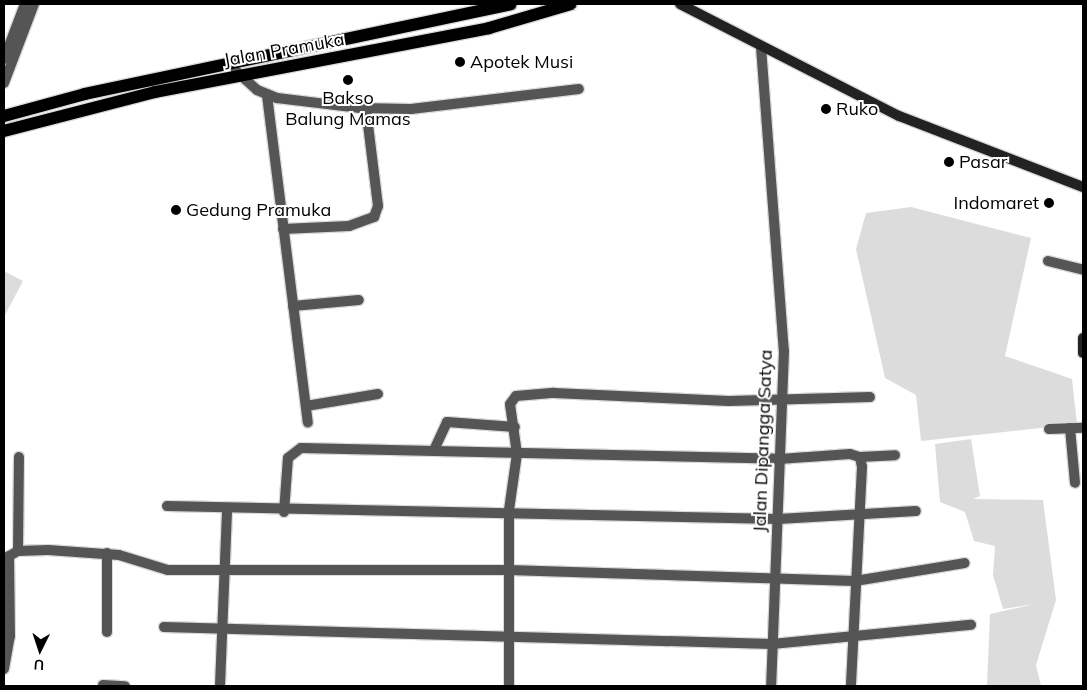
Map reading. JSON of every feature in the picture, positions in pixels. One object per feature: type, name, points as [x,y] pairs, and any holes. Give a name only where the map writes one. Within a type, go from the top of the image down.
[{"type":"main road","name":"Jalan Pramuka","points":[[4,131],[82,108],[235,69],[511,4]]},
{"type":"main road","name":"Jalan Pramuka","points":[[4,116],[235,69],[431,40],[571,4]]},
{"type":"main road","points":[[427,24],[431,40]]},
{"type":"street","points":[[4,59],[25,4]]},
{"type":"street","points":[[4,83],[34,4]]},
{"type":"street","points":[[680,4],[899,116],[1083,187]]},
{"type":"street","name":"Jalan Dipangga Satya","points":[[761,47],[784,351],[780,400],[780,459],[771,686]]},
{"type":"street","points":[[235,69],[267,95],[366,108],[411,109],[579,89]]},
{"type":"street","points":[[267,95],[308,422]]},
{"type":"street","points":[[283,229],[349,226],[374,217],[378,206],[366,108]]},
{"type":"street","points":[[1048,261],[1083,270]]},
{"type":"street","points":[[293,306],[359,300]]},
{"type":"street","points":[[1083,338],[1083,353]]},
{"type":"street","points":[[306,406],[378,394]]},
{"type":"street","points":[[509,686],[509,510],[517,454],[515,426],[510,404],[516,396],[529,394],[780,400],[870,398]]},
{"type":"street","points":[[434,450],[447,422],[515,426]]},
{"type":"street","points":[[1070,428],[1075,483]]},
{"type":"street","points":[[1049,429],[1083,428]]},
{"type":"street","points":[[284,512],[288,458],[292,451],[434,450],[517,454],[780,459],[850,454],[860,457],[895,455]]},
{"type":"street","points":[[851,686],[860,457]]},
{"type":"street","points":[[4,669],[10,636],[11,555],[19,458]]},
{"type":"street","points":[[167,506],[227,511],[509,510],[778,519],[858,516],[916,511]]},
{"type":"street","points":[[220,686],[220,628],[227,511]]},
{"type":"street","points":[[11,555],[107,553],[168,570],[225,567],[508,570],[774,580],[855,581],[965,563]]},
{"type":"street","points":[[106,632],[107,553]]},
{"type":"street","points":[[164,627],[772,644],[971,625]]},
{"type":"street","points":[[103,685],[125,686]]},
{"type":"shaded area","points":[[911,207],[1031,238],[1005,356],[1072,379],[1077,424],[921,441],[916,395],[885,378],[856,249],[866,213]]},
{"type":"shaded area","points":[[4,271],[23,281],[4,317]]},
{"type":"shaded area","points":[[971,439],[980,496],[973,499],[1043,500],[1056,600],[1036,665],[1041,686],[987,686],[990,614],[1035,604],[1003,609],[993,575],[995,546],[974,541],[965,512],[940,502],[935,444]]},
{"type":"place","name":"Apotek Musi","points":[[460,62]]},
{"type":"place","name":"Bakso Balung Mamas","points":[[348,80]]},
{"type":"place","name":"Ruko","points":[[826,109]]},
{"type":"place","name":"Pasar","points":[[949,162]]},
{"type":"place","name":"Indomaret","points":[[1049,203]]},
{"type":"place","name":"Gedung Pramuka","points":[[176,210]]}]
